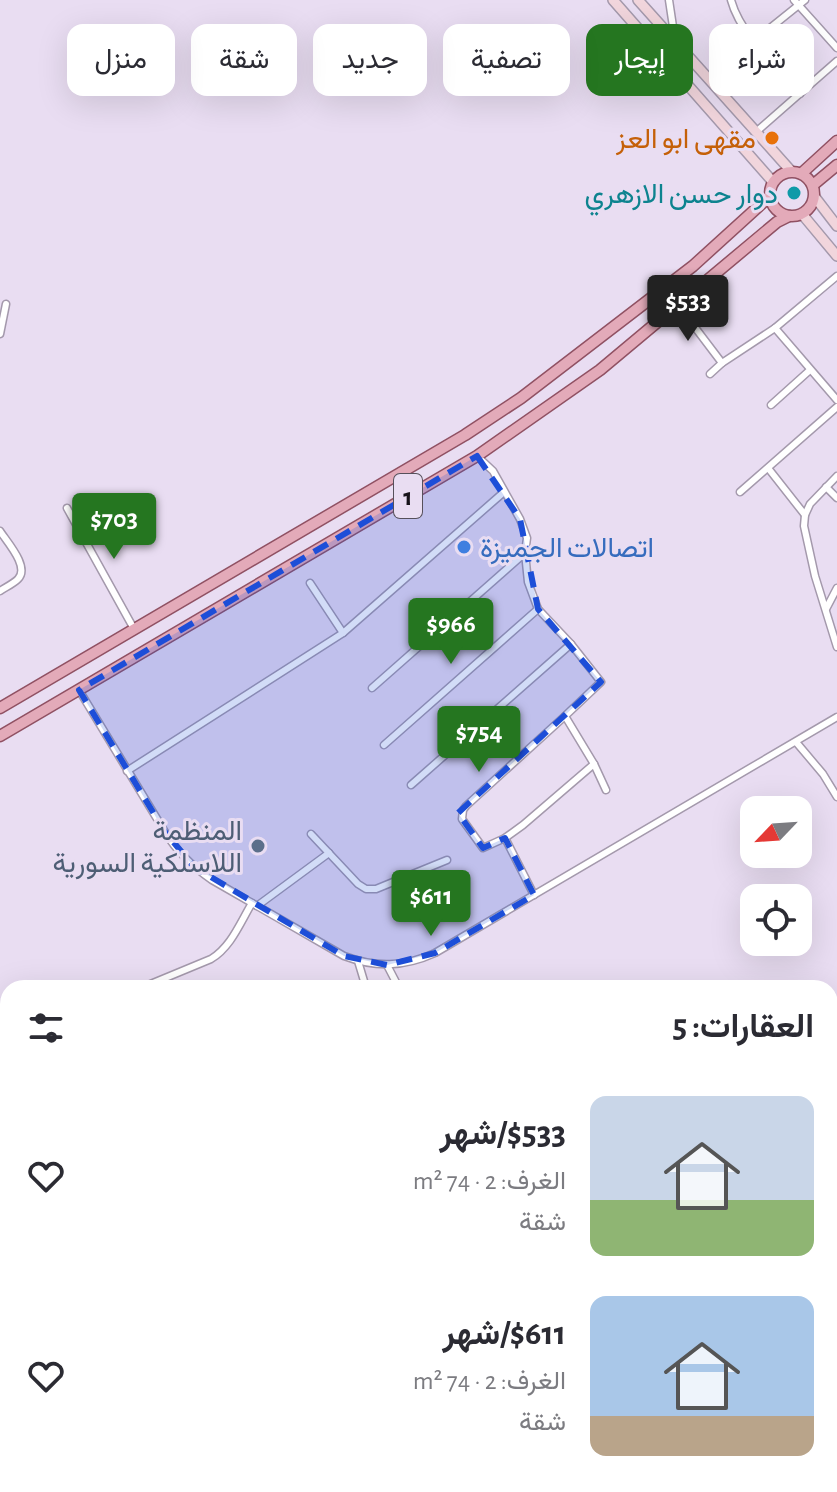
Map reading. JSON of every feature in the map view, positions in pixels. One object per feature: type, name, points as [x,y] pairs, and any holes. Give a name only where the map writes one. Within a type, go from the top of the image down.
[{"type":"main road","points":[[613,0],[773,182]]},
{"type":"main road","points":[[638,0],[660,24]]},
{"type":"main road","points":[[693,61],[709,80]]},
{"type":"main road","points":[[724,96],[814,190],[837,226],[826,231],[822,239]]},
{"type":"main road","points":[[837,141],[796,172],[784,173],[773,182],[770,196],[776,210],[789,216],[802,214],[811,206],[814,190],[837,165]]},
{"type":"main road","name":"1","points":[[0,708],[465,435],[521,398],[693,266],[770,196]]},
{"type":"main road","points":[[802,214],[837,256]]},
{"type":"main road","name":"1","points":[[0,736],[477,456],[600,370],[777,222],[789,216]]},
{"type":"main road","points":[[726,265],[749,238],[746,232],[734,229]]},
{"type":"main road","points":[[521,398],[533,416]]},
{"type":"street","points":[[669,0],[673,24]]},
{"type":"street","points":[[731,0],[743,24]]},
{"type":"street","points":[[773,24],[796,3],[805,0]]},
{"type":"street","points":[[796,3],[837,48]]},
{"type":"street","points":[[814,82],[837,61]]},
{"type":"street","points":[[756,132],[798,96]]},
{"type":"street","points":[[710,374],[775,328],[837,276]]},
{"type":"street","points":[[0,334],[6,304]]},
{"type":"street","points":[[678,305],[722,363]]},
{"type":"street","points":[[775,328],[837,400]]},
{"type":"street","points":[[771,405],[810,370]]},
{"type":"street","points":[[740,492],[837,407]]},
{"type":"street","points":[[477,456],[493,471],[520,519],[527,538],[528,582],[538,609],[601,682],[463,810],[462,819],[483,848],[523,825],[594,764]]},
{"type":"street","points":[[768,468],[805,515]]},
{"type":"street","points":[[837,476],[810,504],[804,526],[815,576],[837,643]]},
{"type":"street","points":[[826,487],[837,498]]},
{"type":"street","points":[[127,771],[343,633],[504,492]]},
{"type":"street","points":[[67,508],[134,629]]},
{"type":"street","points":[[0,531],[22,570],[17,580],[0,591]]},
{"type":"street","points":[[372,688],[525,553]]},
{"type":"street","points":[[310,583],[343,633]]},
{"type":"street","points":[[826,609],[837,588]]},
{"type":"street","points":[[384,745],[538,609]]},
{"type":"street","points":[[411,785],[571,644]]},
{"type":"street","points":[[79,690],[178,851],[203,874],[334,951],[358,961],[387,965],[411,962],[435,953],[837,717]]},
{"type":"street","points":[[565,716],[606,790]]},
{"type":"street","points":[[796,742],[823,774],[837,797]]},
{"type":"street","points":[[311,834],[360,886],[370,890],[447,860]]},
{"type":"street","points":[[505,838],[534,895]]},
{"type":"street","points":[[160,980],[221,953],[254,904],[329,853]]},
{"type":"street","points":[[358,961],[364,980]]},
{"type":"street","points":[[387,965],[395,980]]},
{"type":"highlighted area","points":[[477,456],[520,519],[538,609],[601,682],[458,813],[483,848],[505,838],[534,895],[435,953],[387,965],[344,956],[194,867],[165,832],[79,690]]},
{"type":"place","name":"مقهى ابو العز","points":[[772,138]]},
{"type":"place","name":"دوار حسن الازهري","points":[[794,193]]},
{"type":"place","name":"اتصالات الجميزة","points":[[464,547]]},
{"type":"place","name":"المنظمة اللاسلكية السورية","points":[[258,846]]}]
